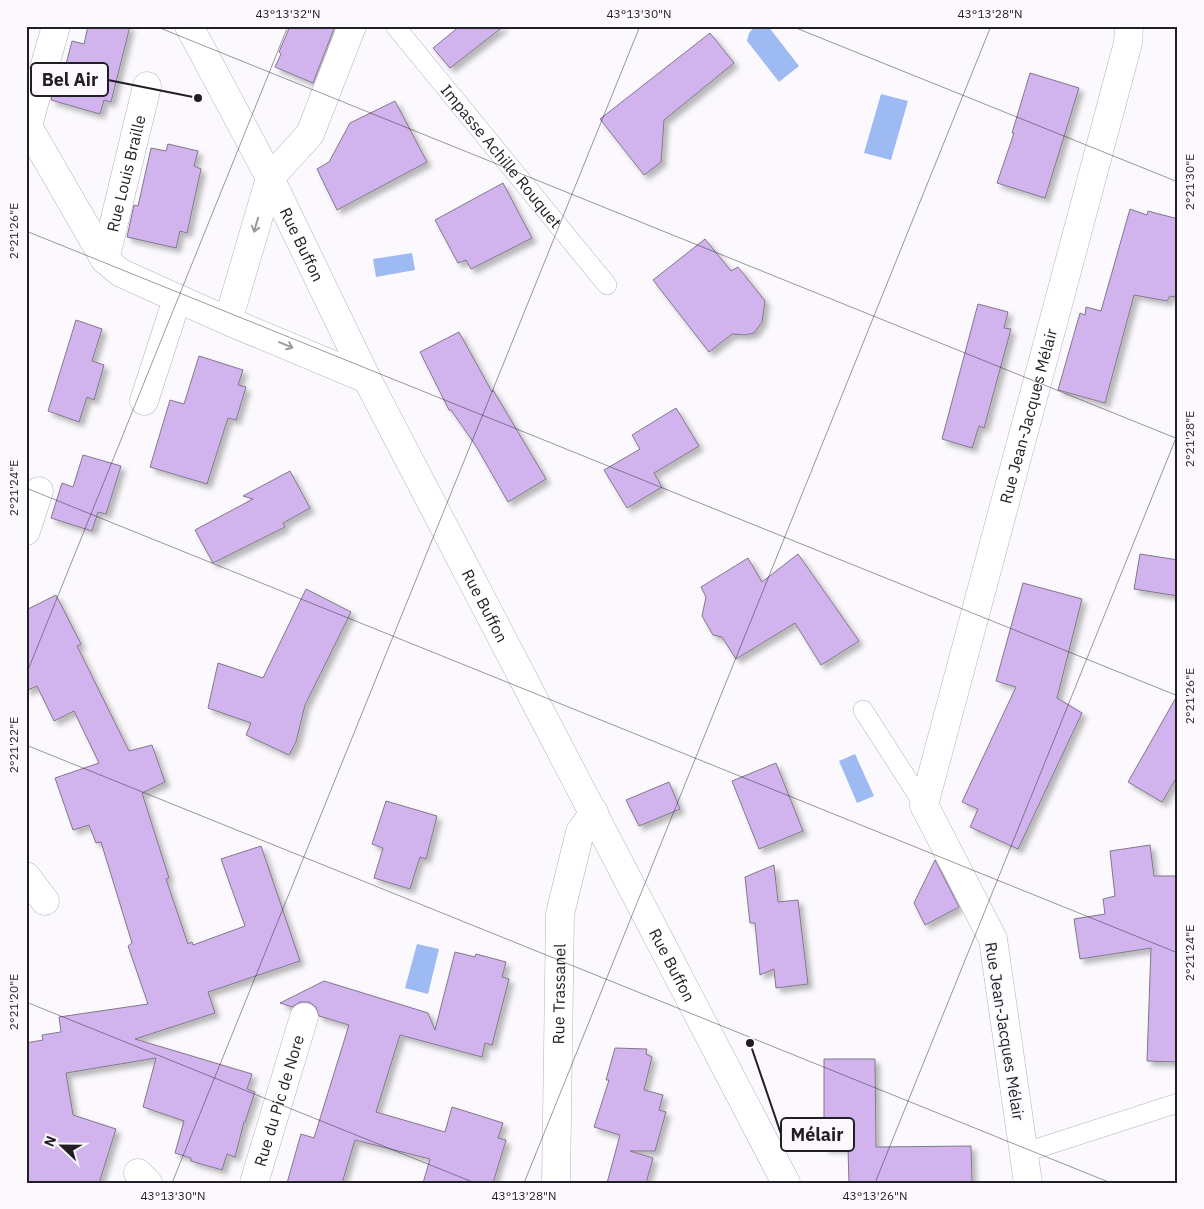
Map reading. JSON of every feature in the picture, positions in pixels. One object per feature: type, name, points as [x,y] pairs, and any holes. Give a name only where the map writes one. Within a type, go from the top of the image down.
[{"type":"street","name":"Rue Louis Braille","points":[[56,26],[27,124],[105,260],[121,273],[177,299],[367,379]]},
{"type":"street","name":"Rue Buffon","points":[[189,26],[270,178],[367,379],[786,1183]]},
{"type":"street","points":[[228,321],[270,178],[310,134],[352,26]]},
{"type":"street","name":"Rue Jean-Jacques Mélair","points":[[1028,1183],[993,939],[924,804],[1128,43],[1129,26]]},
{"type":"street","name":"Rue Louis Braille","points":[[105,260],[147,86]]},
{"type":"street","points":[[144,401],[177,299]]},
{"type":"street","points":[[26,531],[39,491]]},
{"type":"street","name":"Rue Trassanel","points":[[556,1183],[560,914],[580,832],[594,812]]},
{"type":"street","points":[[26,876],[45,901]]},
{"type":"street","name":"Rue du Pic de Nore","points":[[254,1183],[304,1017]]},
{"type":"lane","name":"Impasse Achille Rouquet","points":[[395,26],[607,284]]},
{"type":"lane","name":"Rue Jean-Jacques Mélair","points":[[863,710],[924,804]]},
{"type":"lane","points":[[1024,1153],[1178,1102]]},
{"type":"water","points":[[755,26],[768,26],[799,66],[779,82],[747,41],[749,33]]},
{"type":"water","points":[[881,94],[908,101],[891,160],[864,153]]},
{"type":"water","points":[[412,253],[415,270],[376,277],[373,259]]},
{"type":"water","points":[[855,754],[874,796],[857,803],[839,761]]},
{"type":"water","points":[[417,944],[439,949],[428,994],[405,988]]},
{"type":"building","points":[[88,26],[130,26],[111,102],[104,100],[100,114],[51,100],[60,71],[65,68],[72,41],[84,44]]},
{"type":"building","points":[[290,26],[335,26],[313,83],[275,67]]},
{"type":"building","points":[[460,26],[504,26],[450,68],[433,48]]},
{"type":"building","points":[[710,33],[734,63],[664,120],[661,162],[644,175],[600,119]]},
{"type":"building","points":[[1030,73],[1079,88],[1045,198],[997,183],[1014,133],[1012,133]]},
{"type":"building","points":[[395,101],[427,162],[337,210],[317,169],[329,162],[350,123]]},
{"type":"building","points":[[168,144],[198,151],[194,166],[201,169],[187,233],[180,231],[176,248],[127,237],[134,205],[138,206],[151,148],[166,151]]},
{"type":"building","points":[[503,183],[532,238],[471,269],[466,260],[458,263],[435,220]]},
{"type":"building","points":[[1130,209],[1147,215],[1148,211],[1178,219],[1178,281],[1175,297],[1170,296],[1167,301],[1134,295],[1105,403],[1058,390],[1080,313],[1085,315],[1086,307],[1101,311]]},
{"type":"building","points":[[705,239],[731,271],[738,267],[765,301],[762,322],[754,333],[745,335],[732,334],[709,352],[653,280]]},
{"type":"building","points":[[978,304],[1008,312],[1004,328],[1011,329],[984,428],[979,426],[972,448],[942,439]]},
{"type":"building","points":[[76,320],[102,329],[92,361],[104,365],[94,400],[87,397],[79,422],[48,411]]},
{"type":"building","points":[[459,332],[492,392],[493,390],[546,479],[508,502],[476,446],[451,410],[449,410],[420,352]]},
{"type":"building","points":[[199,356],[243,370],[238,385],[246,387],[236,420],[228,418],[207,484],[150,467],[170,400],[184,404]]},
{"type":"building","points":[[676,408],[699,446],[654,473],[662,487],[627,508],[604,470],[640,449],[632,435]]},
{"type":"building","points":[[83,455],[121,466],[106,514],[98,512],[92,531],[51,518],[62,483],[73,487]]},
{"type":"building","points":[[290,471],[310,508],[283,523],[285,527],[213,563],[195,530],[253,499],[243,496]]},
{"type":"building","points":[[798,554],[859,641],[821,665],[795,623],[736,659],[722,637],[713,635],[702,616],[706,597],[701,587],[748,558],[762,582]]},
{"type":"building","points":[[1140,554],[1178,560],[1178,596],[1134,589]]},
{"type":"building","points":[[1023,583],[1082,599],[1057,698],[1082,713],[1018,849],[970,827],[978,809],[962,802],[1016,687],[996,681]]},
{"type":"building","points":[[306,589],[351,612],[305,705],[296,742],[289,755],[246,735],[251,723],[208,708],[218,663],[263,678]]},
{"type":"building","points":[[56,595],[81,644],[77,646],[129,751],[152,745],[165,782],[142,793],[169,878],[166,879],[188,944],[192,942],[193,945],[245,926],[221,859],[261,846],[300,961],[208,992],[215,1013],[135,1039],[252,1074],[247,1089],[255,1092],[244,1122],[235,1157],[227,1154],[222,1170],[191,1161],[191,1158],[175,1153],[184,1121],[143,1107],[156,1058],[66,1073],[73,1115],[116,1129],[99,1183],[26,1183],[26,1043],[43,1040],[42,1035],[61,1032],[59,1017],[148,1004],[128,946],[132,943],[101,842],[96,843],[89,825],[73,830],[55,778],[99,763],[74,711],[54,721],[37,686],[26,691],[26,610]]},
{"type":"building","points":[[1178,694],[1178,775],[1162,802],[1128,782]]},
{"type":"building","points":[[776,763],[803,831],[759,849],[732,781]]},
{"type":"building","points":[[669,782],[680,809],[639,826],[626,800]]},
{"type":"building","points":[[386,801],[437,816],[426,859],[420,857],[410,889],[374,878],[383,848],[372,844]]},
{"type":"building","points":[[1150,845],[1154,876],[1178,876],[1178,1062],[1147,1061],[1151,948],[1080,959],[1074,919],[1105,914],[1103,899],[1115,896],[1110,851]]},
{"type":"building","points":[[935,860],[959,907],[925,925],[914,903]]},
{"type":"building","points":[[774,865],[778,902],[798,900],[808,984],[776,988],[774,969],[760,975],[755,923],[750,923],[745,877]]},
{"type":"building","points":[[455,952],[475,957],[476,954],[506,962],[502,977],[509,979],[492,1045],[485,1043],[482,1057],[400,1035],[376,1112],[445,1132],[452,1107],[503,1123],[498,1138],[506,1140],[493,1183],[423,1183],[430,1159],[355,1140],[342,1183],[287,1183],[301,1134],[314,1138],[349,1025],[319,1016],[316,1007],[309,1002],[300,1002],[292,1007],[280,1003],[324,981],[428,1013],[435,1030]]},
{"type":"building","points":[[615,1048],[647,1049],[646,1054],[652,1057],[644,1090],[663,1095],[659,1110],[666,1112],[655,1151],[630,1151],[653,1158],[646,1183],[607,1183],[620,1135],[594,1127],[609,1080],[606,1080]]},
{"type":"building","points":[[824,1059],[875,1059],[876,1147],[971,1146],[972,1183],[849,1183],[848,1148],[824,1148]]},
{"type":"place","name":"Bel Air","points":[[198,98]]},
{"type":"place","name":"Mélair","points":[[750,1043]]}]
